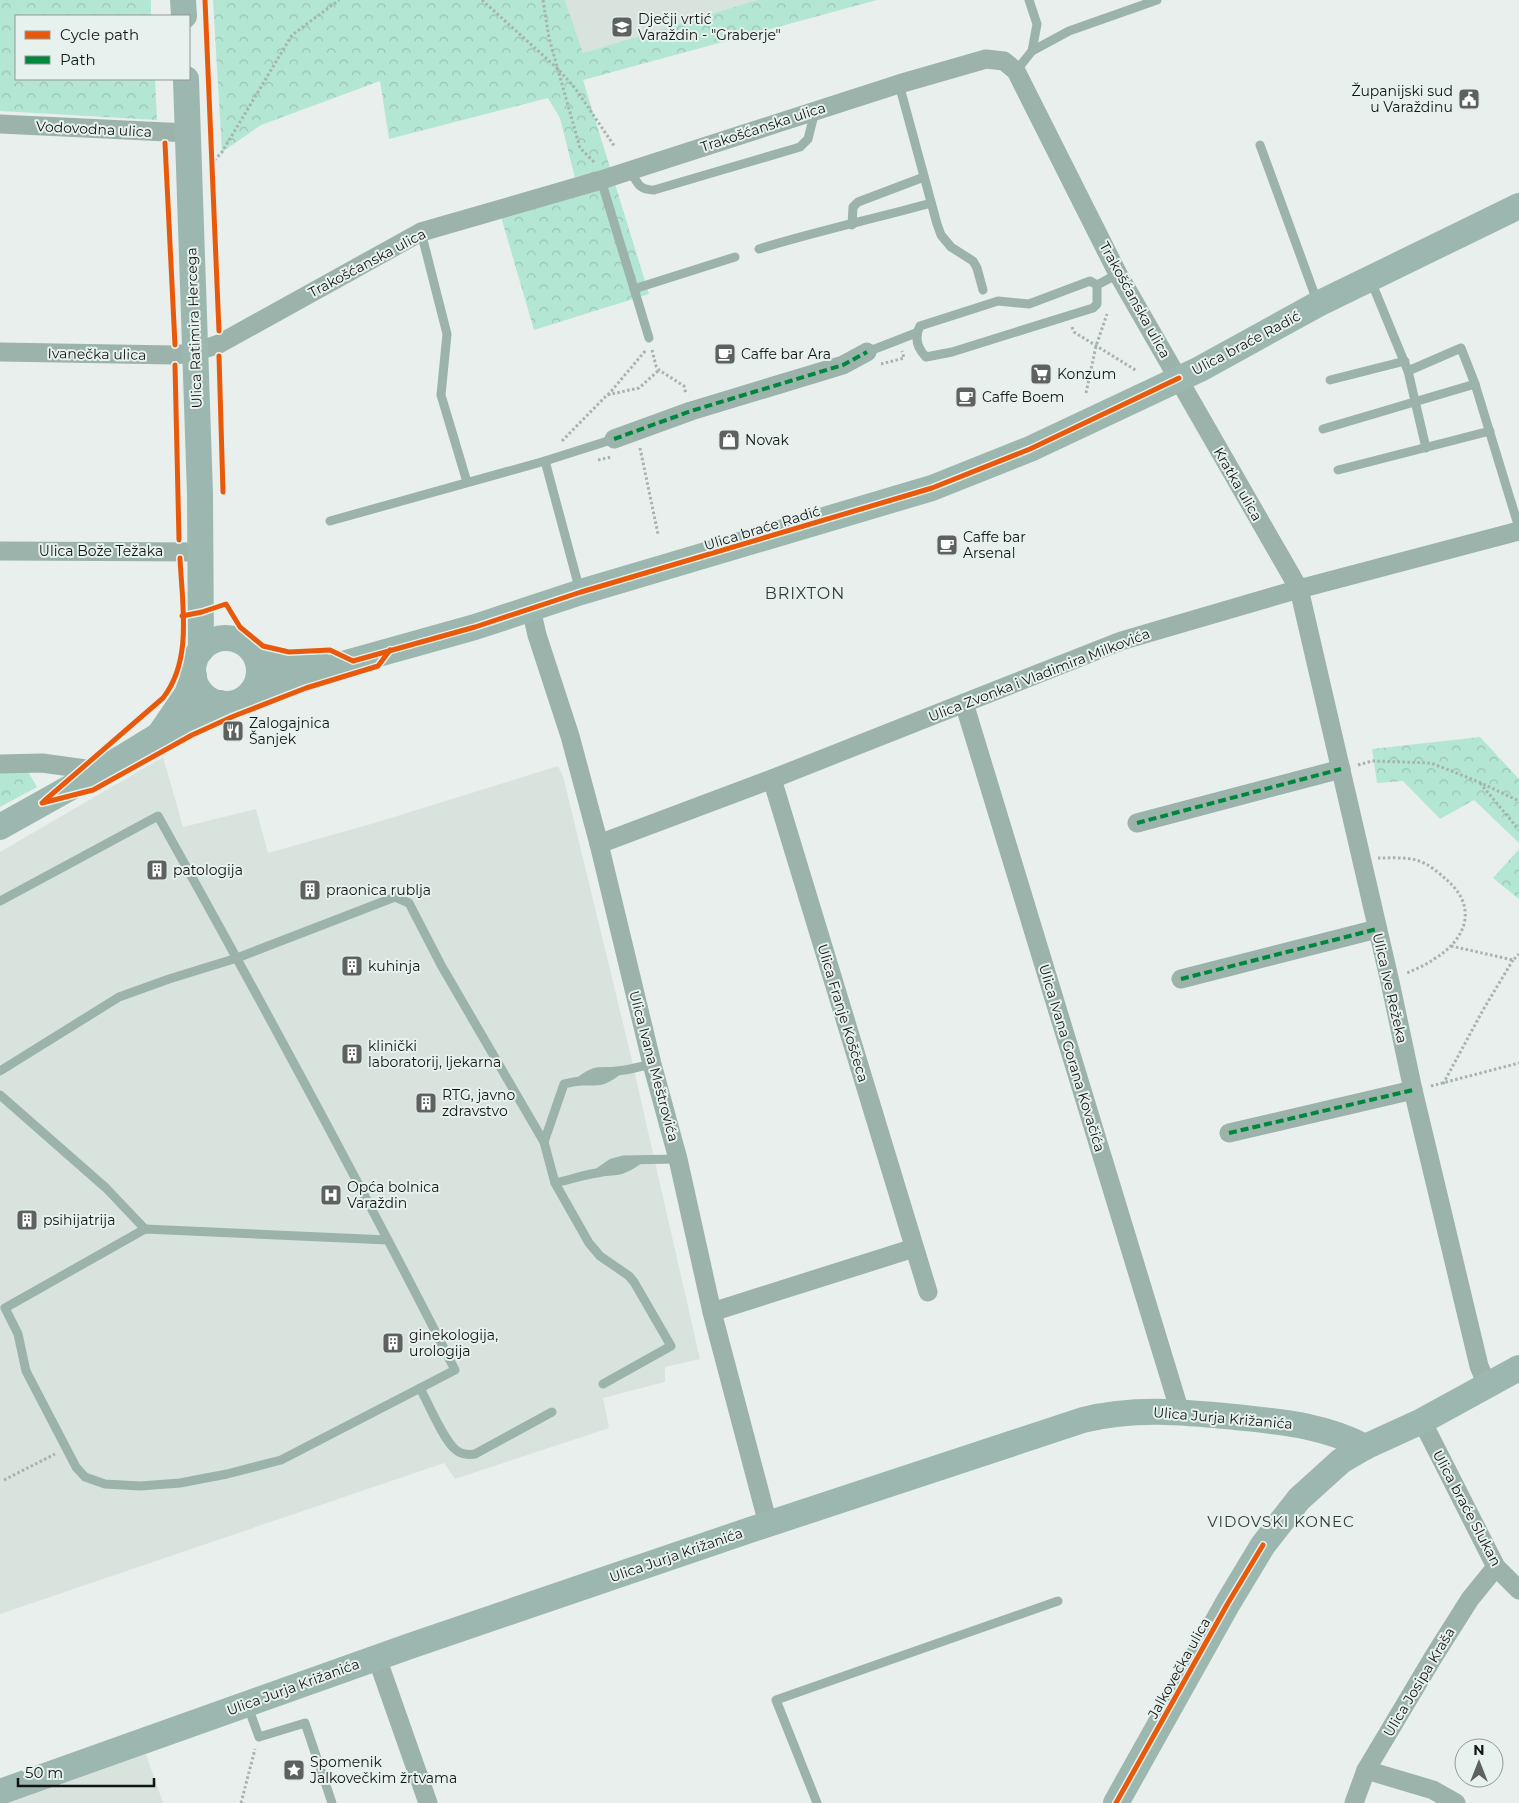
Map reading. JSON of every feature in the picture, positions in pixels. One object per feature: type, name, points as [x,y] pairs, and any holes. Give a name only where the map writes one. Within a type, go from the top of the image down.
[{"type":"main road","points":[[183,0],[184,15]]},
{"type":"main road","name":"Ulica Ratimira Hercega","points":[[186,80],[201,552],[201,650]]},
{"type":"main road","name":"Ulica braće Radić","points":[[248,696],[266,688],[291,682],[339,665],[932,488],[1030,449],[1179,378],[1318,304],[1519,206]]},
{"type":"main road","name":"Ulica Ratimira Hercega","points":[[201,578],[226,627],[247,645]]},
{"type":"main road","points":[[225,638],[247,645],[257,657],[259,672],[255,687],[248,696],[230,704],[211,700],[203,694],[197,686],[194,676],[194,662],[201,650],[207,644],[225,638]]},
{"type":"main road","name":"Ulica braće Radić","points":[[247,645],[269,663],[339,665]]},
{"type":"main road","points":[[159,734],[187,694],[194,676]]},
{"type":"main road","points":[[0,826],[100,771],[159,734],[185,725],[220,703]]},
{"type":"main road","name":"Jalkovečka ulica","points":[[1116,1803],[1228,1603],[1263,1545],[1299,1499],[1341,1461],[1365,1447],[1422,1421],[1519,1368]]},
{"type":"main road","name":"Ulica Jurja Križanića","points":[[0,1792],[377,1658],[768,1524],[1083,1420],[1134,1412],[1180,1412],[1305,1425],[1332,1432],[1365,1447]]},
{"type":"street","name":"Trakošćanska ulica","points":[[195,352],[219,344],[421,232],[598,172],[630,170],[899,84],[986,59],[1004,61],[1016,71],[1118,274],[1179,378]]},
{"type":"street","name":"Vodovodna ulica","points":[[0,124],[188,133]]},
{"type":"street","name":"Ivanečka ulica","points":[[0,352],[175,356],[195,352]]},
{"type":"street","points":[[613,448],[691,411],[843,365],[867,352]]},
{"type":"street","name":"Kratka ulica","points":[[1179,378],[1299,589]]},
{"type":"street","name":"Ulica Zvonka i Vladimira Milkovića","points":[[599,844],[772,779],[1122,641],[1299,589],[1519,530]]},
{"type":"street","name":"Ulica Bože Težaka","points":[[0,551],[201,552]]},
{"type":"street","name":"Ulica Ive Režeka","points":[[1299,589],[1390,982],[1413,1090],[1480,1366],[1487,1385]]},
{"type":"street","name":"Ulica Ivana Meštrovića","points":[[531,609],[537,635],[570,736],[599,844],[652,1064],[678,1159],[712,1312],[768,1524]]},
{"type":"street","name":"Ulica Ivana Gorana Kovačića","points":[[964,703],[1180,1412]]},
{"type":"street","points":[[0,764],[42,764],[100,771]]},
{"type":"street","points":[[1137,823],[1341,769]]},
{"type":"street","name":"Ulica Franje Koščeca","points":[[772,779],[928,1292]]},
{"type":"street","points":[[1181,979],[1377,929]]},
{"type":"street","points":[[1229,1133],[1413,1090]]},
{"type":"street","points":[[712,1312],[914,1248]]},
{"type":"street","name":"Ulica braće Slukan","points":[[1422,1421],[1496,1567],[1519,1590]]},
{"type":"street","name":"Ulica Josipa Kraša","points":[[1354,1803],[1366,1770],[1470,1599],[1496,1567]]},
{"type":"street","points":[[377,1658],[428,1803]]},
{"type":"street","points":[[1366,1770],[1433,1790],[1456,1803]]},
{"type":"lane","points":[[1030,0],[1037,24],[1032,51]]},
{"type":"lane","points":[[1016,71],[1032,51],[1069,31],[1157,0]]},
{"type":"lane","points":[[899,84],[941,235],[951,247],[973,262],[977,268],[983,290]]},
{"type":"lane","points":[[630,170],[640,187],[645,190],[654,190],[800,147],[808,139],[815,111]]},
{"type":"lane","points":[[1260,145],[1318,304]]},
{"type":"lane","points":[[598,172],[650,341]]},
{"type":"lane","points":[[852,225],[853,207],[858,202],[924,178]]},
{"type":"lane","points":[[759,249],[800,236],[852,225],[931,203]]},
{"type":"lane","points":[[421,232],[447,334],[441,395],[467,482]]},
{"type":"lane","points":[[634,289],[735,257]]},
{"type":"lane","points":[[1097,284],[1097,304],[1093,308],[952,352],[926,357],[920,350],[916,340],[916,333],[920,326],[998,301],[1029,304],[1090,281],[1097,284],[1118,274]]},
{"type":"lane","points":[[1370,279],[1405,361],[1426,448]]},
{"type":"lane","points":[[867,352],[916,333]]},
{"type":"lane","points":[[1408,371],[1461,348],[1490,431],[1519,530]]},
{"type":"lane","points":[[1330,380],[1405,361]]},
{"type":"lane","points":[[1324,429],[1475,384]]},
{"type":"lane","points":[[1338,470],[1490,431]]},
{"type":"lane","points":[[330,521],[545,461],[613,448]]},
{"type":"lane","points":[[545,461],[581,592]]},
{"type":"lane","points":[[0,901],[158,816],[237,958],[388,1240],[455,1370],[281,1460],[227,1474],[180,1483],[140,1486],[105,1484],[86,1477],[76,1467],[26,1371],[18,1334],[5,1308],[145,1229],[388,1240]]},
{"type":"lane","points":[[0,1071],[119,997],[237,958],[396,897],[408,903],[441,965],[544,1142],[555,1183],[594,1251],[629,1276],[634,1282],[671,1346],[603,1384]]},
{"type":"lane","points":[[544,1142],[564,1084],[580,1081],[589,1074],[604,1070],[616,1072],[652,1064]]},
{"type":"lane","points":[[0,1095],[106,1188],[145,1229]]},
{"type":"lane","points":[[555,1183],[598,1172],[613,1172],[626,1169],[637,1161],[678,1159]]},
{"type":"lane","points":[[420,1388],[449,1444],[467,1455],[475,1454],[552,1412]]},
{"type":"lane","points":[[817,1803],[776,1700],[1058,1601]]},
{"type":"lane","points":[[247,1704],[259,1737],[305,1723],[332,1803]]},
{"type":"path","points":[[210,164],[222,152],[292,35],[339,0]]},
{"type":"path","points":[[482,0],[575,88],[615,147]]},
{"type":"path","points":[[543,0],[549,38],[580,148],[598,172]]},
{"type":"path","points":[[210,155],[211,173]]},
{"type":"path","points":[[1086,393],[1096,346],[1108,308]]},
{"type":"path","points":[[1068,316],[1074,332],[1138,371]]},
{"type":"path","points":[[561,442],[607,395],[650,341]]},
{"type":"path","points":[[655,360],[659,370],[676,380]]},
{"type":"path","points":[[607,395],[639,388],[659,370]]},
{"type":"path","points":[[639,447],[658,534]]},
{"type":"path","points":[[595,461],[613,448]]},
{"type":"path","points":[[1341,769],[1372,761],[1431,763],[1479,782],[1519,801]]},
{"type":"path","points":[[1479,782],[1519,830]]},
{"type":"path","points":[[1360,856],[1417,860],[1438,872],[1456,889],[1465,907],[1466,923],[1451,946],[1435,959],[1390,982]]},
{"type":"path","points":[[1451,946],[1513,960]]},
{"type":"path","points":[[1443,1084],[1483,1010],[1513,960],[1519,954]]},
{"type":"path","points":[[1413,1090],[1443,1084],[1519,1063]]},
{"type":"path","points":[[4,1480],[66,1448]]},
{"type":"path","points":[[241,1803],[259,1737]]},
{"type":"shaded area","name":"Dječji vrtić Varaždin - \"Graberje\"","points":[[565,0],[757,0],[583,53]]},
{"type":"shaded area","name":"Opća bolnica Varaždin","points":[[163,757],[183,827],[256,809],[268,853],[378,822],[558,766],[563,776],[629,1048],[700,1359],[665,1367],[665,1382],[603,1398],[609,1428],[455,1479],[444,1463],[0,1614],[0,852]]},
{"type":"shaded area","points":[[146,1754],[163,1803],[9,1803]]},
{"type":"green space","points":[[0,0],[151,0],[151,15],[15,15],[15,80],[155,80],[157,120],[0,111]]},
{"type":"green space","points":[[213,0],[565,0],[583,53],[757,0],[877,0],[583,80],[649,294],[534,330],[499,210],[577,186],[560,118],[548,98],[389,139],[380,81],[261,125],[222,152]]},
{"type":"green space","points":[[1480,737],[1519,779],[1519,843],[1474,800],[1440,819],[1403,781],[1377,783],[1372,749]]},
{"type":"green space","points":[[0,770],[27,770],[37,787],[0,807]]},
{"type":"green space","points":[[1519,849],[1519,899],[1493,878]]},
{"type":"marked path","points":[[614,439],[691,411],[843,365],[867,352]]},
{"type":"marked path","points":[[1137,823],[1341,769]]},
{"type":"marked path","points":[[1181,979],[1377,929]]},
{"type":"marked path","points":[[1229,1133],[1413,1090]]},
{"type":"cycle path","points":[[205,0],[219,331]]},
{"type":"cycle path","points":[[165,143],[175,345]]},
{"type":"cycle path","points":[[219,356],[223,492]]},
{"type":"cycle path","points":[[175,365],[179,540]]},
{"type":"cycle path","points":[[182,616],[226,604],[240,627],[263,646],[289,652],[330,650],[353,661],[475,627],[581,592],[932,488],[1030,449],[1179,378]]},
{"type":"cycle path","points":[[44,801],[163,698],[172,683],[179,667],[184,631],[180,558]]},
{"type":"cycle path","points":[[42,803],[93,790],[192,735],[234,716],[306,688],[378,666],[390,650]]},
{"type":"cycle path","points":[[1116,1803],[1228,1603],[1263,1545]]},
{"type":"place","name":"Dječji vrtić Varaždin - \"Graberje\"","points":[[622,27]]},
{"type":"place","name":"Županijski sud u Varaždinu","points":[[1469,99]]},
{"type":"place","name":"Caffe bar Ara","points":[[725,354]]},
{"type":"place","name":"Konzum","points":[[1041,374]]},
{"type":"place","name":"Caffe Boem","points":[[966,397]]},
{"type":"place","name":"Novak","points":[[729,440]]},
{"type":"place","name":"Caffe bar Arsenal","points":[[947,545]]},
{"type":"place","name":"Zalogajnica Šanjek","points":[[233,731]]},
{"type":"place","name":"patologija","points":[[157,870]]},
{"type":"place","name":"praonica rublja","points":[[310,890]]},
{"type":"place","name":"kuhinja","points":[[352,966]]},
{"type":"place","name":"klinički laboratorij, ljekarna","points":[[352,1054]]},
{"type":"place","name":"RTG, javno zdravstvo","points":[[426,1103]]},
{"type":"place","name":"Opća bolnica Varaždin","points":[[331,1195]]},
{"type":"place","name":"psihijatrija","points":[[27,1220]]},
{"type":"place","name":"ginekologija, urologija","points":[[393,1343]]},
{"type":"place","name":"Spomenik Jalkovečkim žrtvama","points":[[294,1770]]},
{"type":"district","name":"BRIXTON","points":[[805,593]]},
{"type":"district","name":"VIDOVSKI KONEC","points":[[1281,1522]]}]
